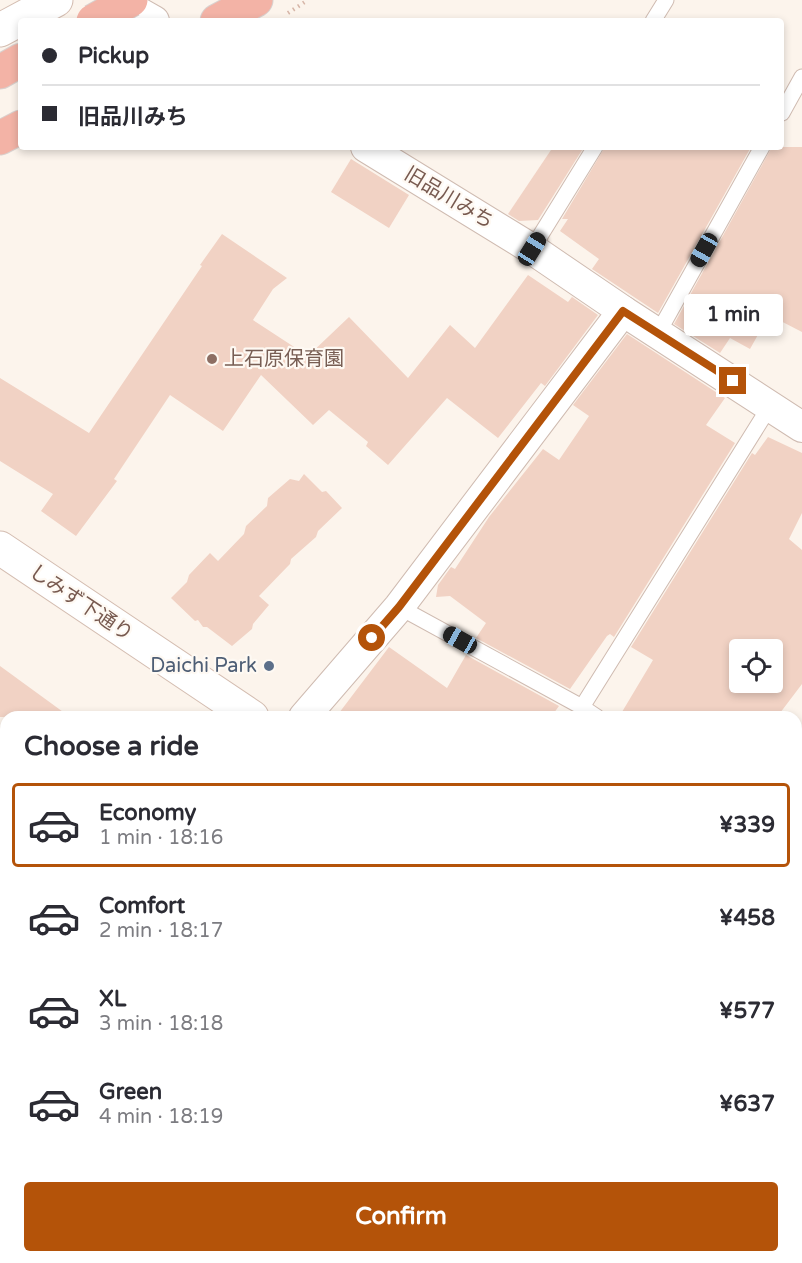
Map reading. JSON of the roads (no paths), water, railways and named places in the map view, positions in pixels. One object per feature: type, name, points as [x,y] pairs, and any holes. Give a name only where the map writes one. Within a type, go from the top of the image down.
[{"type":"highway","points":[[98,18],[131,0]]},
{"type":"highway","points":[[229,18],[269,8]]},
{"type":"highway","points":[[0,72],[18,62]]},
{"type":"highway","points":[[0,138],[18,129]]},
{"type":"street","points":[[22,18],[56,0]]},
{"type":"street","points":[[117,0],[149,18]]},
{"type":"street","points":[[0,30],[18,20]]},
{"type":"street","name":"旧品川みち","points":[[371,150],[532,249],[802,427]]},
{"type":"street","points":[[309,711],[399,607],[623,311]]},
{"type":"street","name":"しみず下通り","points":[[0,548],[243,711]]},
{"type":"lane","points":[[655,18],[666,0]]},
{"type":"lane","points":[[784,109],[802,77]]},
{"type":"lane","points":[[532,249],[593,150]]},
{"type":"lane","points":[[658,333],[760,150]]},
{"type":"lane","points":[[582,707],[770,406]]},
{"type":"lane","points":[[399,607],[588,711]]},
{"type":"place","name":"上石原保育園","points":[[212,359]]},
{"type":"place","name":"Daichi Park","points":[[269,666]]}]
